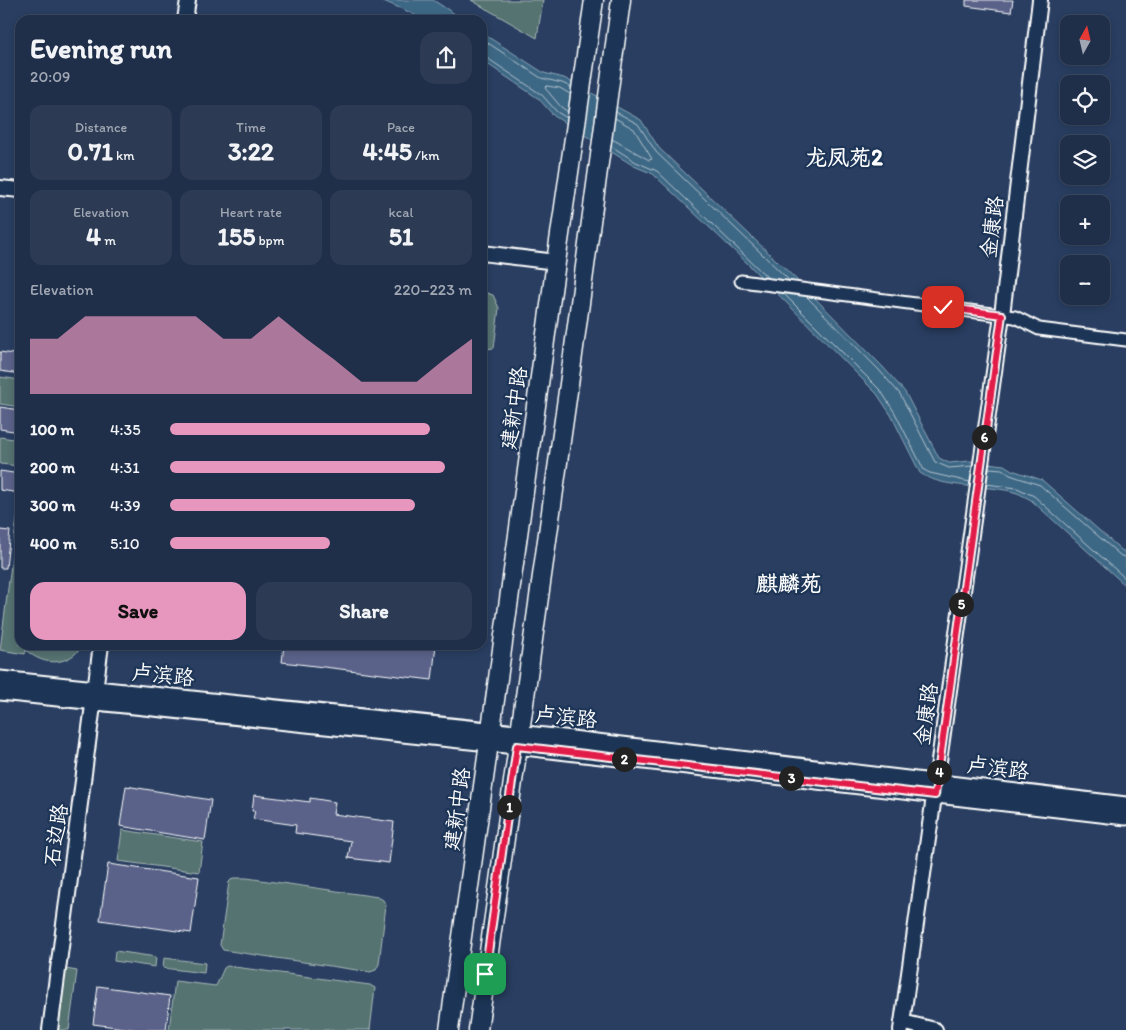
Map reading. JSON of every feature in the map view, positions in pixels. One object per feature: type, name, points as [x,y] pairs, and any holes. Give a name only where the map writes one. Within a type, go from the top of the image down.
[{"type":"main road","name":"建新中路","points":[[449,1030],[594,0]]},
{"type":"main road","points":[[478,1030],[621,0]]},
{"type":"main road","name":"卢滨路","points":[[0,679],[95,695],[518,740],[936,789],[1126,805]]},
{"type":"main road","points":[[0,692],[95,695]]},
{"type":"main road","points":[[936,789],[1126,817]]},
{"type":"street","points":[[186,15],[188,0]]},
{"type":"street","name":"金康路","points":[[902,1026],[1002,315],[1040,0]]},
{"type":"street","points":[[0,188],[15,190]]},
{"type":"street","points":[[487,254],[556,262]]},
{"type":"street","points":[[741,281],[1002,315],[1015,317],[1040,329],[1126,340]]},
{"type":"street","name":"石边路","points":[[50,1030],[100,650]]},
{"type":"street","points":[[902,1026],[935,1030]]},
{"type":"green space","points":[[471,0],[543,0],[537,38]]},
{"type":"green space","points":[[487,293],[493,295],[499,308],[494,348],[487,349]]},
{"type":"green space","points":[[0,377],[15,379],[15,406],[0,404]]},
{"type":"green space","points":[[0,437],[15,439],[15,466],[0,464]]},
{"type":"green space","points":[[15,534],[15,650],[26,650],[25,654],[0,650]]},
{"type":"green space","points":[[26,650],[79,650],[71,657],[56,662],[33,656]]},
{"type":"green space","points":[[122,830],[203,842],[199,872],[118,861]]},
{"type":"green space","points":[[233,878],[247,878],[378,897],[383,900],[386,905],[379,964],[376,970],[370,972],[223,950],[220,945],[229,882]]},
{"type":"green space","points":[[115,951],[156,957],[155,967],[114,961]]},
{"type":"green space","points":[[164,958],[205,963],[204,973],[163,968]]},
{"type":"green space","points":[[227,966],[370,985],[375,988],[370,1030],[169,1030],[175,981],[216,986],[224,968]]},
{"type":"green space","points":[[66,969],[77,971],[69,1030],[58,1030]]},
{"type":"water","points":[[381,0],[433,0],[456,15],[414,15]]},
{"type":"water","points":[[487,36],[544,73],[564,78],[641,120],[659,148],[798,281],[883,367],[905,392],[939,458],[949,463],[970,461],[1004,465],[1012,470],[1042,480],[1126,554],[1126,586],[1031,500],[1006,490],[942,482],[920,473],[891,415],[877,394],[747,263],[653,174],[634,166],[554,116],[539,99],[487,64]]},
{"type":"building","points":[[966,0],[1013,0],[1011,12],[966,6]]},
{"type":"building","points":[[0,352],[15,354],[15,373],[0,371]]},
{"type":"building","points":[[0,407],[15,409],[15,431],[0,429]]},
{"type":"building","points":[[0,471],[15,473],[15,492],[0,490]]},
{"type":"building","points":[[0,530],[10,531],[6,568],[0,568]]},
{"type":"building","points":[[283,650],[435,650],[432,680],[282,662]]},
{"type":"building","points":[[126,786],[211,800],[205,840],[120,826]]},
{"type":"building","points":[[254,795],[310,802],[310,798],[335,802],[333,814],[394,822],[389,863],[348,858],[351,841],[295,833],[296,825],[253,819],[255,811],[252,811]]},
{"type":"building","points":[[108,864],[199,877],[191,933],[100,920]]},
{"type":"building","points":[[98,986],[170,996],[166,1030],[139,1030],[93,1024]]},
{"type":"district","name":"龙凤苑2","points":[[844,157]]},
{"type":"district","name":"麒麟苑","points":[[789,583]]},
{"type":"route","points":[[485,974],[517,746],[935,795],[1002,315],[943,307]]}]
